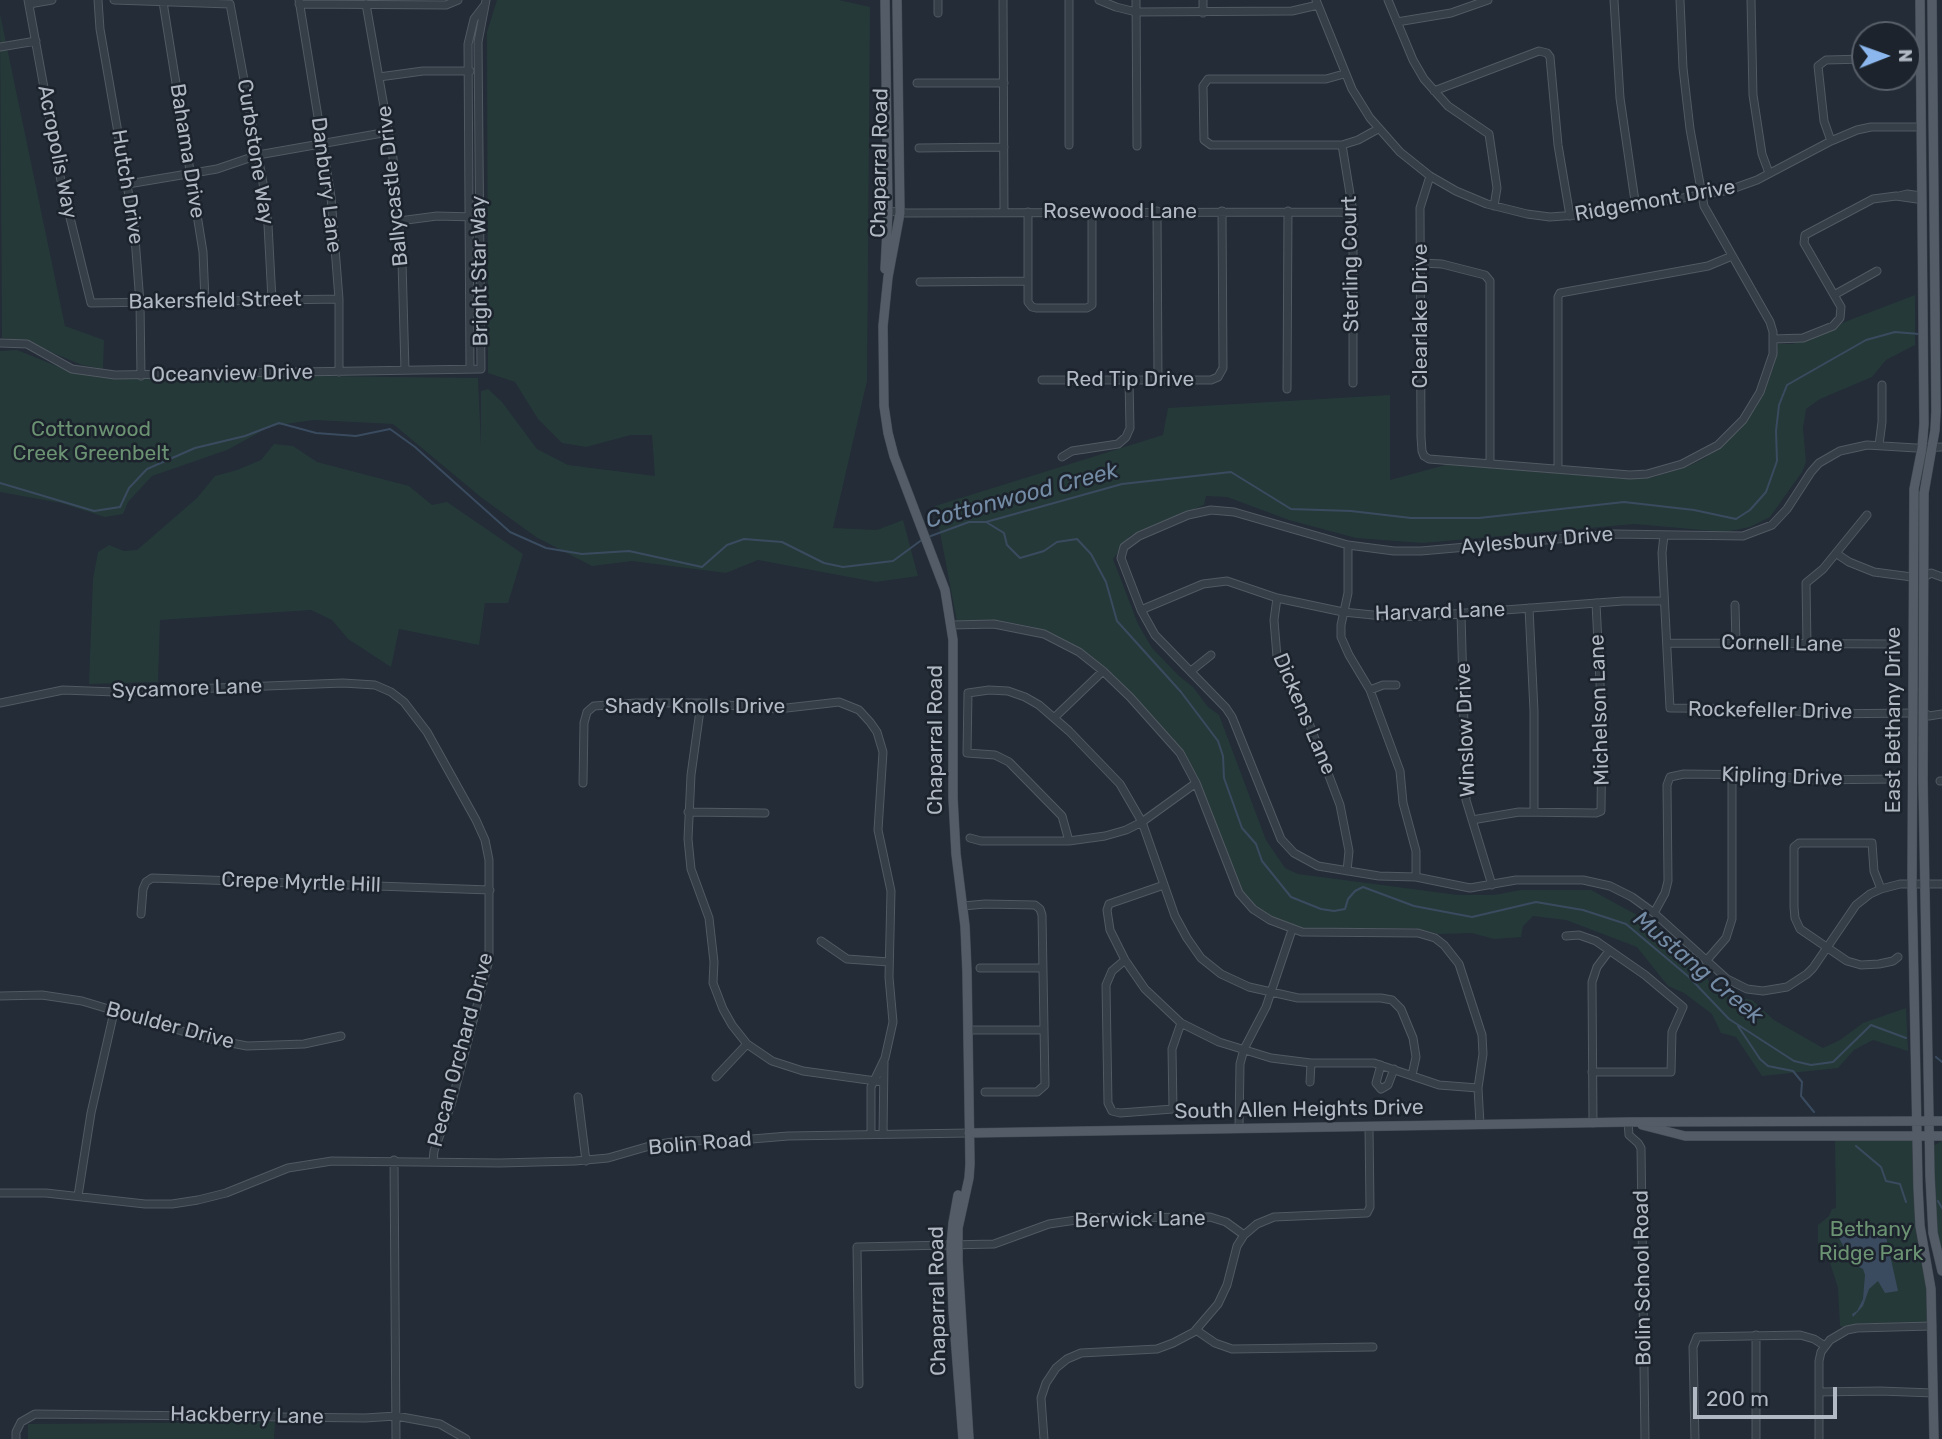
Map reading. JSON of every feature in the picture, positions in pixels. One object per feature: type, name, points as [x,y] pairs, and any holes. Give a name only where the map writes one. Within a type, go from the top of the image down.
[{"type":"main road","name":"Chaparral Road","points":[[885,0],[888,211],[886,262],[880,302],[886,424],[894,456],[948,601],[952,625],[953,799],[968,1030],[970,1164],[955,1246],[953,1310],[963,1439]]},
{"type":"main road","name":"Chaparral Road","points":[[883,326],[900,212],[897,0]]},
{"type":"main road","name":"East Bethany Drive","points":[[1920,0],[1920,21]]},
{"type":"main road","name":"East Bethany Drive","points":[[1932,0],[1937,58],[1938,285],[1934,318],[1936,411],[1924,493],[1923,825],[1933,1233],[1942,1271]]},
{"type":"main road","name":"East Bethany Drive","points":[[1920,91],[1924,424],[1932,447],[1914,489],[1912,884],[1920,1226],[1931,1289],[1937,1393],[1934,1439]]},
{"type":"main road","points":[[1921,127],[1938,124]]},
{"type":"main road","points":[[1922,196],[1938,192]]},
{"type":"main road","points":[[1912,577],[1924,577]]},
{"type":"main road","points":[[1912,713],[1923,712]]},
{"type":"main road","points":[[1912,777],[1918,819],[1923,825]]},
{"type":"main road","points":[[1660,1130],[1666,1125],[1701,1121]]},
{"type":"main road","name":"South Allen Heights Drive","points":[[969,1133],[1701,1121],[1942,1122]]},
{"type":"main road","name":"South Allen Heights Drive","points":[[1629,1122],[1685,1136],[1942,1136]]},
{"type":"main road","points":[[1792,1122],[1792,1135]]},
{"type":"main road","name":"Chaparral Road","points":[[955,1246],[969,1439]]},
{"type":"street","points":[[28,2],[52,0]]},
{"type":"street","name":"Hutch Drive","points":[[98,0],[100,29],[128,184],[138,261],[141,376]]},
{"type":"street","points":[[114,0],[163,2]]},
{"type":"street","points":[[299,2],[446,5],[458,0]]},
{"type":"street","points":[[938,0],[938,13]]},
{"type":"street","points":[[1003,0],[1004,212]]},
{"type":"street","points":[[1069,0],[1069,145]]},
{"type":"street","points":[[1099,0],[1116,8],[1136,12],[1203,13],[1292,11],[1317,2]]},
{"type":"street","points":[[1136,0],[1137,146]]},
{"type":"street","points":[[1203,0],[1203,13]]},
{"type":"street","points":[[1388,0],[1413,60],[1434,91],[1448,106],[1489,134],[1497,188],[1494,206]]},
{"type":"street","points":[[1397,22],[1451,13],[1488,0]]},
{"type":"street","points":[[1614,0],[1620,98],[1636,208]]},
{"type":"street","points":[[1421,263],[1449,266],[1485,275],[1490,281],[1490,464],[1619,475],[1647,474],[1682,464],[1704,454],[1730,434],[1753,406],[1770,367],[1774,339],[1770,321],[1709,218],[1701,196],[1683,68],[1680,0]]},
{"type":"street","points":[[1751,0],[1753,95],[1762,153],[1769,173]]},
{"type":"street","name":"Acropolis Way","points":[[28,2],[61,181],[91,303]]},
{"type":"street","name":"Curbstone Way","points":[[163,2],[230,5],[268,225],[272,300]]},
{"type":"street","name":"Bahama Drive","points":[[163,2],[192,173],[203,252],[205,301]]},
{"type":"street","name":"Danbury Lane","points":[[299,2],[331,197],[339,299],[339,372]]},
{"type":"street","name":"Ridgemont Drive","points":[[1317,2],[1344,74],[1360,103],[1378,129],[1400,152],[1430,176],[1456,191],[1494,206],[1527,214],[1570,216],[1701,196],[1744,186],[1857,130],[1871,127],[1921,127]]},
{"type":"street","name":"Bright Star Way","points":[[485,3],[478,42],[481,369],[470,369],[468,44],[474,19],[485,3]]},
{"type":"street","name":"Ballycastle Drive","points":[[366,4],[388,132],[399,221],[405,370]]},
{"type":"street","points":[[0,47],[36,41]]},
{"type":"street","points":[[1434,91],[1539,51],[1548,54],[1558,145],[1570,216]]},
{"type":"street","points":[[1831,141],[1824,121],[1818,65],[1826,60],[1851,59]]},
{"type":"street","points":[[379,77],[423,71],[478,71]]},
{"type":"street","points":[[1344,74],[1326,79],[1206,80],[1203,86],[1203,138],[1207,144],[1342,145],[1378,129]]},
{"type":"street","points":[[917,83],[1004,83]]},
{"type":"street","points":[[128,184],[217,169],[258,155],[388,132]]},
{"type":"street","name":"Sterling Court","points":[[1342,145],[1353,212],[1353,383]]},
{"type":"street","points":[[919,148],[1004,147]]},
{"type":"street","name":"Clearlake Drive","points":[[1430,176],[1420,208],[1422,451],[1429,459],[1490,464]]},
{"type":"street","points":[[1774,339],[1803,338],[1835,324],[1841,313],[1834,295],[1804,243],[1804,237],[1873,199],[1922,196]]},
{"type":"street","name":"Rosewood Lane","points":[[888,211],[1353,212]]},
{"type":"street","points":[[1157,211],[1158,380]]},
{"type":"street","name":"Red Tip Drive","points":[[1042,380],[1211,380],[1218,377],[1222,371],[1222,211]]},
{"type":"street","points":[[1287,389],[1288,211]]},
{"type":"street","points":[[1028,212],[1028,281],[1030,306],[1034,308],[1090,307],[1093,301],[1092,212]]},
{"type":"street","points":[[399,221],[437,216],[480,217]]},
{"type":"street","points":[[1558,469],[1560,293],[1564,290],[1708,266],[1732,256]]},
{"type":"street","points":[[1834,295],[1877,271]]},
{"type":"street","points":[[920,282],[1028,281]]},
{"type":"street","name":"Bakersfield Street","points":[[91,303],[339,299]]},
{"type":"street","name":"Oceanview Drive","points":[[0,344],[27,344],[72,369],[115,375],[470,369]]},
{"type":"street","points":[[1062,457],[1072,451],[1118,443],[1126,437],[1130,428],[1129,380]]},
{"type":"street","points":[[1879,445],[1882,385]]},
{"type":"street","name":"Aylesbury Drive","points":[[1142,610],[1122,563],[1122,552],[1128,543],[1188,515],[1211,510],[1234,513],[1348,545],[1394,551],[1614,534],[1725,537],[1756,532],[1772,524],[1787,509],[1803,481],[1819,463],[1851,447],[1932,447]]},
{"type":"street","points":[[1807,645],[1806,583],[1824,569],[1867,515]]},
{"type":"street","points":[[1664,535],[1667,643]]},
{"type":"street","points":[[1348,545],[1348,593],[1341,637],[1370,690],[1400,771],[1403,803],[1416,852],[1416,877]]},
{"type":"street","points":[[1837,554],[1874,572],[1912,577]]},
{"type":"street","points":[[1924,577],[1931,573],[1942,578]]},
{"type":"street","name":"Harvard Lane","points":[[1142,610],[1214,581],[1236,583],[1277,598],[1343,612],[1393,617],[1664,601]]},
{"type":"street","name":"Dickens Lane","points":[[1277,598],[1274,620],[1277,657],[1289,687],[1303,707],[1340,805],[1349,851],[1346,871]]},
{"type":"street","name":"Michelson Lane","points":[[1534,811],[1597,813],[1602,809],[1596,603]]},
{"type":"street","points":[[1735,605],[1736,643]]},
{"type":"street","points":[[1472,820],[1534,811],[1534,711],[1529,608]]},
{"type":"street","points":[[1142,610],[1155,635],[1232,717],[1281,839],[1303,860],[1318,866],[1380,876],[1416,877],[1470,888],[1516,880],[1594,882],[1629,895],[1654,913],[1727,979],[1740,986],[1772,991],[1787,987],[1807,974],[1856,905],[1881,889],[1912,884],[1942,884]]},
{"type":"street","name":"Winslow Drive","points":[[1461,613],[1466,800],[1492,885]]},
{"type":"street","points":[[952,625],[994,624],[1044,634],[1079,652],[1103,671],[1180,753],[1196,783],[1239,892],[1253,909],[1270,920],[1302,932],[1418,933],[1444,944],[1458,964],[1482,1035],[1483,1054],[1478,1088],[1479,1124]]},
{"type":"street","name":"Cornell Lane","points":[[1667,643],[1896,644]]},
{"type":"street","name":"Rockefeller Drive","points":[[1667,643],[1670,708],[1778,709],[1822,714],[1912,713]]},
{"type":"street","points":[[1191,671],[1210,655]]},
{"type":"street","points":[[1055,717],[1103,671]]},
{"type":"street","name":"Sycamore Lane","points":[[0,703],[63,690],[115,692],[343,683],[375,685]]},
{"type":"street","name":"Pecan Orchard Drive","points":[[375,685],[400,698],[427,732],[483,835],[488,853],[488,965],[433,1161]]},
{"type":"street","points":[[1370,690],[1383,685],[1396,685]]},
{"type":"street","points":[[1069,841],[1062,816],[1009,762],[995,755],[967,753],[968,693],[1008,691],[1025,697],[1055,717],[1120,784],[1142,822],[1175,916],[1186,938],[1201,958],[1220,974],[1244,986],[1298,998],[1392,1000],[1401,1009],[1413,1038],[1416,1057],[1412,1074]]},
{"type":"street","name":"Shady Knolls Drive","points":[[583,783],[584,723],[590,708],[636,703],[701,703],[778,709],[841,702],[852,706],[865,716],[881,743],[883,766],[878,817],[881,848],[891,891],[889,962]]},
{"type":"street","points":[[701,703],[688,812],[691,869],[709,918],[714,962],[713,984],[727,1018],[747,1044],[772,1061],[794,1069],[883,1082]]},
{"type":"street","points":[[1923,712],[1929,716],[1942,713]]},
{"type":"street","name":"Kipling Drive","points":[[1654,913],[1668,881],[1667,785],[1670,777],[1684,774],[1765,775],[1810,780],[1895,779]]},
{"type":"street","points":[[1706,961],[1726,938],[1732,919],[1732,775]]},
{"type":"street","points":[[970,838],[981,841],[1069,841],[1105,836],[1142,822],[1196,783]]},
{"type":"street","points":[[688,812],[765,813]]},
{"type":"street","points":[[1881,889],[1874,872],[1872,843],[1796,845],[1794,849],[1795,918],[1802,932],[1847,961],[1861,965],[1886,963],[1898,957]]},
{"type":"street","name":"Crepe Myrtle Hill","points":[[141,914],[143,889],[146,882],[152,878],[489,890]]},
{"type":"street","points":[[1164,885],[1108,906],[1111,930],[1125,960],[1145,989],[1181,1023],[1219,1042],[1271,1058],[1311,1063],[1357,1062],[1381,1065],[1443,1086],[1478,1088]]},
{"type":"street","points":[[962,906],[1035,905],[1040,909],[1045,1082],[1037,1092],[985,1092]]},
{"type":"street","points":[[1239,1128],[1240,1064],[1244,1049],[1266,1007],[1292,929]]},
{"type":"street","points":[[1566,936],[1578,935],[1596,942],[1645,975],[1683,1006],[1672,1032],[1671,1072],[1592,1072]]},
{"type":"street","points":[[821,941],[847,959],[889,962],[893,1022],[885,1058],[883,1134]]},
{"type":"street","points":[[1593,1123],[1592,982],[1597,967],[1609,951]]},
{"type":"street","points":[[1125,960],[1112,971],[1107,985],[1108,1103],[1112,1111],[1171,1111],[1172,1049],[1181,1023]]},
{"type":"street","points":[[980,968],[1043,968]]},
{"type":"street","name":"Boulder Drive","points":[[0,996],[42,995],[82,1001],[222,1042],[247,1046],[304,1044],[341,1036]]},
{"type":"street","points":[[78,1196],[91,1113],[114,1012]]},
{"type":"street","points":[[968,1030],[1044,1030]]},
{"type":"street","points":[[716,1077],[747,1044]]},
{"type":"street","points":[[871,1134],[871,1087],[885,1058]]},
{"type":"street","points":[[1310,1082],[1311,1063]]},
{"type":"street","points":[[1381,1065],[1376,1083],[1381,1089],[1388,1085],[1394,1069]]},
{"type":"street","points":[[579,1097],[586,1161]]},
{"type":"street","points":[[870,1116],[883,1117]]},
{"type":"street","name":"Bolin School Road","points":[[1629,1122],[1629,1135],[1641,1148],[1645,1439]]},
{"type":"street","points":[[1044,1439],[1042,1395],[1048,1378],[1064,1362],[1089,1352],[1157,1349],[1177,1342],[1196,1329],[1212,1313],[1222,1297],[1234,1251],[1244,1235],[1257,1224],[1274,1217],[1367,1213],[1370,1207],[1369,1127]]},
{"type":"street","name":"Bolin Road","points":[[0,1193],[46,1193],[145,1204],[181,1203],[226,1193],[299,1166],[340,1160],[518,1163],[586,1161],[680,1141],[969,1133]]},
{"type":"street","points":[[394,1160],[397,1439]]},
{"type":"street","name":"Berwick Lane","points":[[859,1384],[857,1247],[999,1243],[1044,1226],[1090,1218],[1210,1217],[1226,1222],[1244,1235]]},
{"type":"street","points":[[1819,1439],[1819,1361],[1825,1346],[1847,1330],[1881,1326],[1933,1326]]},
{"type":"street","points":[[1196,1329],[1218,1345],[1232,1349],[1373,1348]]},
{"type":"street","points":[[1695,1439],[1693,1347],[1695,1339],[1700,1335],[1800,1335],[1825,1346]]},
{"type":"street","points":[[1756,1335],[1756,1439]]},
{"type":"street","points":[[1819,1392],[1937,1393]]},
{"type":"street","name":"Hackberry Lane","points":[[16,1439],[18,1426],[24,1419],[35,1414],[365,1418],[396,1416],[440,1424],[466,1439]]},
{"type":"green space","name":"Cottonwood Creek Greenbelt","points":[[497,0],[839,0],[870,7],[867,381],[833,528],[877,530],[903,520],[918,576],[876,582],[758,560],[726,573],[632,561],[592,566],[536,537],[482,498],[393,424],[314,420],[271,426],[227,450],[152,476],[128,502],[123,514],[105,517],[61,503],[0,492],[0,351],[17,350],[74,373],[478,378],[481,446],[481,391],[488,389],[502,402],[537,449],[568,465],[655,476],[652,435],[631,435],[586,447],[562,443],[538,419],[515,382],[488,373],[487,32]]},
{"type":"green space","points":[[0,14],[65,326],[104,340],[103,369],[82,365],[24,341],[2,338]]},
{"type":"green space","points":[[1915,295],[1915,345],[1886,360],[1872,377],[1820,399],[1806,409],[1803,428],[1806,462],[1802,472],[1770,517],[1750,527],[1725,532],[1634,524],[1423,543],[1356,538],[1289,520],[1227,497],[1206,496],[1204,505],[1130,536],[1113,559],[1138,624],[1152,648],[1193,687],[1208,707],[1219,715],[1266,840],[1285,868],[1298,874],[1458,895],[1494,895],[1521,890],[1591,890],[1657,926],[1679,951],[1705,972],[1710,984],[1732,996],[1752,1000],[1774,1020],[1823,1048],[1840,1040],[1863,1023],[1906,1008],[1908,1051],[1873,1040],[1854,1050],[1838,1068],[1762,1076],[1736,1037],[1721,1033],[1712,1014],[1684,993],[1668,986],[1637,947],[1566,920],[1533,916],[1523,926],[1521,937],[1494,939],[1472,933],[1438,934],[1415,928],[1306,929],[1272,919],[1256,907],[1242,891],[1197,776],[1162,728],[1091,656],[1061,638],[1033,627],[998,620],[957,622],[935,506],[1163,435],[1168,408],[1390,395],[1390,480],[1449,464],[1627,479],[1654,477],[1705,458],[1741,429],[1764,392],[1774,366],[1778,344],[1792,344],[1836,329],[1842,323]]},
{"type":"green space","points":[[274,444],[293,446],[317,462],[409,486],[432,505],[447,502],[523,554],[508,603],[485,603],[479,645],[399,629],[391,667],[348,639],[332,620],[311,610],[160,620],[158,682],[89,684],[93,579],[98,552],[109,545],[124,551],[137,550],[197,498],[215,476],[261,460]]},
{"type":"green space","name":"Bethany Ridge Park","points":[[1835,1139],[1912,1141],[1915,1222],[1926,1280],[1927,1322],[1857,1324],[1843,1328],[1840,1326],[1838,1288],[1826,1250],[1818,1250],[1818,1225],[1836,1208]]},
{"type":"green space","points":[[1942,1141],[1942,1257],[1936,1227],[1933,1146]]},
{"type":"green space","points":[[275,1422],[274,1439],[28,1439],[28,1424]]},
{"type":"water","points":[[1841,1224],[1870,1225],[1886,1237],[1898,1291],[1885,1293],[1878,1281],[1869,1289],[1863,1306],[1853,1317],[1852,1314],[1857,1311],[1863,1299],[1865,1275],[1863,1269],[1853,1264],[1839,1238]]},
{"type":"waterway","name":"Cottonwood Creek","points":[[928,537],[969,522],[986,522],[1122,484],[1231,472],[1291,509],[1351,511],[1411,518],[1479,518],[1624,502],[1694,510],[1736,519],[1750,510],[1766,492],[1777,461],[1779,405],[1787,385],[1866,340],[1895,332],[1919,334]]},
{"type":"waterway","name":"Cottonwood Creek","points":[[0,483],[94,511],[120,507],[129,488],[147,469],[195,448],[245,436],[279,423],[316,433],[356,436],[390,429],[415,447],[510,532],[546,548],[582,554],[629,551],[702,567],[727,545],[744,539],[782,542],[824,563],[843,567],[893,561],[923,539]]},
{"type":"waterway","name":"Mustang Creek","points":[[986,522],[1004,533],[1007,545],[1020,558],[1044,551],[1057,542],[1077,539],[1091,554],[1106,582],[1117,621],[1181,692],[1218,741],[1223,756],[1224,778],[1242,828],[1256,844],[1262,861],[1291,897],[1321,909],[1334,911],[1345,909],[1348,899],[1363,887],[1414,906],[1472,917],[1536,902],[1583,910],[1626,924],[1689,977],[1729,1019],[1794,1061],[1811,1065],[1833,1062],[1871,1025],[1906,1038]]},
{"type":"waterway","points":[[1738,1026],[1760,1059],[1768,1066],[1793,1071],[1802,1082],[1801,1096],[1814,1112]]},
{"type":"waterway","name":"Mustang Creek","points":[[1936,1057],[1942,1062]]},
{"type":"waterway","points":[[1856,1146],[1881,1167],[1886,1181],[1900,1184],[1906,1202]]},
{"type":"waterway","points":[[1938,1201],[1942,1208]]}]
